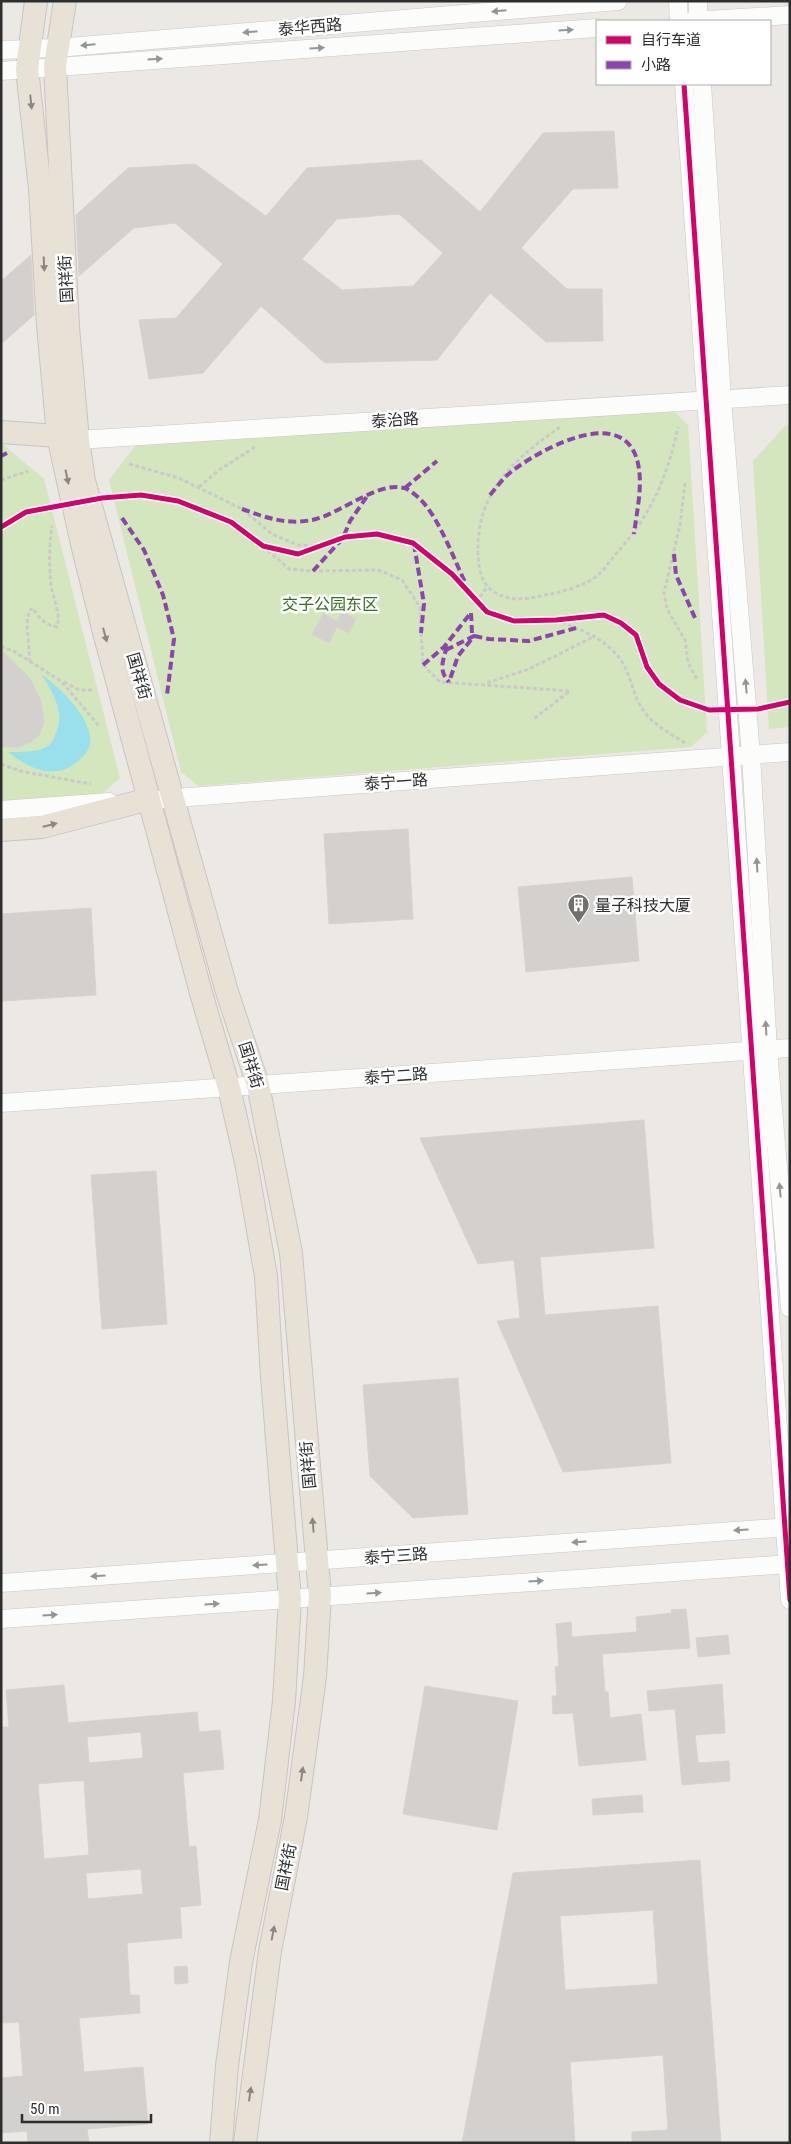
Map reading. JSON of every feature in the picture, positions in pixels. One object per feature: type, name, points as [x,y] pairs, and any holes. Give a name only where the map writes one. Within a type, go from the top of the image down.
[{"type":"main road","name":"国祥街","points":[[36,1],[29,59],[40,189],[48,325],[68,438],[82,544],[201,992],[229,1088],[246,1162],[266,1276],[290,1598],[284,1701],[270,1820],[241,1962],[227,2066],[221,2143]]},
{"type":"main road","name":"国祥街","points":[[65,1],[56,57],[68,327],[68,438],[84,481],[228,992],[258,1086],[291,1253],[320,1596],[315,1677],[296,1817],[270,1951],[245,2143]]},
{"type":"main road","points":[[1,432],[68,438]]},
{"type":"main road","points":[[1,830],[42,827],[150,799]]},
{"type":"street","name":"泰华西路","points":[[56,57],[618,1]]},
{"type":"street","points":[[678,1],[679,20]]},
{"type":"street","points":[[698,1],[698,20]]},
{"type":"street","points":[[713,20],[790,15]]},
{"type":"street","name":"泰华西路","points":[[1,71],[29,59],[56,57],[596,28]]},
{"type":"street","name":"泰华西路","points":[[1,50],[29,59]]},
{"type":"street","points":[[684,85],[714,400],[751,755],[760,1050],[790,1600]]},
{"type":"street","points":[[702,85],[714,400],[731,756],[760,1050],[790,1308]]},
{"type":"street","name":"泰治路","points":[[1,440],[68,438],[790,395]]},
{"type":"street","name":"泰宁一路","points":[[1,810],[790,752]]},
{"type":"street","name":"泰宁二路","points":[[1,1103],[790,1048]]},
{"type":"street","name":"泰宁三路","points":[[1,1583],[317,1562],[787,1527]]},
{"type":"street","points":[[1,1619],[788,1564]]},
{"type":"path","points":[[561,426],[532,446],[510,466],[490,495],[478,537],[478,568],[482,579],[488,586],[496,593],[508,598],[525,599],[558,593],[597,576],[634,534],[653,505],[672,452],[678,427]]},
{"type":"path","points":[[199,487],[219,470],[257,446]]},
{"type":"path","points":[[129,464],[179,478],[199,487],[242,509],[272,534],[298,545],[319,546]]},
{"type":"path","points":[[1,480],[28,471]]},
{"type":"path","points":[[685,483],[680,525],[664,593],[667,609],[685,640],[688,662],[697,680]]},
{"type":"path","points":[[30,662],[27,624],[29,611],[33,608],[38,617],[50,626],[57,627],[59,621],[52,587],[49,550],[52,526]]},
{"type":"path","points":[[257,541],[289,569],[313,572],[378,570],[402,580],[420,607],[423,665],[440,682],[570,691],[532,720]]},
{"type":"path","points":[[305,551],[327,544]]},
{"type":"path","points":[[263,546],[280,550]]},
{"type":"path","points":[[476,602],[488,586]]},
{"type":"path","points":[[473,596],[482,607]]},
{"type":"path","points":[[548,620],[568,619]]},
{"type":"path","points":[[556,620],[594,636],[618,654],[631,679],[642,708],[654,722],[685,743]]},
{"type":"path","points":[[484,684],[529,669],[594,636]]},
{"type":"path","points":[[1,646],[79,690],[94,690]]},
{"type":"path","points":[[61,681],[99,726]]},
{"type":"path","points":[[1,764],[20,771],[91,784]]},
{"type":"green space","name":"交子公园东区","points":[[673,410],[688,425],[707,732],[691,747],[199,786],[181,772],[109,480],[135,446]]},
{"type":"green space","points":[[790,425],[790,727],[769,729],[753,461],[785,426]]},
{"type":"green space","points":[[1,443],[44,479],[120,778],[102,794],[1,803]]},
{"type":"water","points":[[41,674],[74,704],[87,724],[90,734],[90,744],[85,754],[68,768],[59,771],[41,770],[24,763],[8,752],[29,752],[45,748],[54,738],[58,727],[59,711],[54,695]]},
{"type":"building","points":[[614,131],[618,188],[573,189],[521,248],[567,289],[602,289],[603,341],[546,342],[490,293],[437,360],[325,363],[261,306],[203,373],[149,379],[139,320],[176,318],[223,264],[175,223],[134,228],[79,276],[76,215],[128,168],[195,164],[266,216],[307,168],[421,160],[480,212],[543,133]],"holes":[[[399,214],[443,253],[413,286],[342,290],[302,259],[337,219]]]},
{"type":"building","points":[[31,255],[34,315],[1,344],[1,281]]},
{"type":"building","points":[[342,612],[356,619],[348,633],[337,627],[329,643],[312,634],[323,614],[337,621]]},
{"type":"building","points":[[1,650],[30,678],[41,701],[44,721],[40,734],[31,742],[19,747],[1,747]]},
{"type":"building","points":[[408,829],[413,919],[329,924],[324,834]]},
{"type":"building","name":"量子科技大厦","points":[[632,877],[639,961],[526,972],[518,887]]},
{"type":"building","points":[[91,908],[96,995],[1,1001],[1,914]]},
{"type":"building","points":[[644,1120],[654,1248],[540,1257],[545,1315],[658,1306],[671,1463],[563,1472],[497,1321],[520,1318],[514,1260],[478,1264],[420,1138]]},
{"type":"building","points":[[156,1171],[167,1324],[102,1329],[91,1175]]},
{"type":"building","points":[[458,1378],[468,1514],[413,1518],[370,1476],[363,1385]]},
{"type":"building","points":[[686,1609],[690,1648],[602,1654],[605,1692],[608,1692],[610,1718],[641,1714],[646,1760],[579,1766],[573,1713],[553,1714],[552,1696],[557,1696],[555,1667],[559,1666],[556,1624],[571,1622],[572,1637],[637,1632],[636,1617],[672,1613],[671,1610]]},
{"type":"building","points":[[728,1635],[730,1654],[698,1657],[696,1638]]},
{"type":"building","points":[[722,1684],[725,1733],[695,1735],[698,1763],[729,1761],[730,1781],[682,1785],[675,1709],[649,1711],[647,1691]]},
{"type":"building","points":[[64,1685],[68,1723],[197,1712],[199,1732],[220,1730],[224,1769],[183,1773],[189,1847],[196,1846],[201,1905],[180,1907],[182,1938],[127,1943],[130,1995],[139,1995],[140,2013],[79,2018],[84,2072],[143,2067],[148,2124],[87,2129],[89,2143],[28,2143],[27,2131],[1,2133],[1,2078],[23,2076],[19,2022],[1,2023],[1,1727],[9,1727],[6,1690]],"holes":[[[141,1732],[143,1758],[89,1763],[87,1737]],[[84,1781],[89,1855],[44,1859],[38,1784]],[[141,1869],[143,1894],[88,1899],[86,1873]]]},
{"type":"building","points":[[425,1686],[518,1701],[497,1830],[403,1814]]},
{"type":"building","points":[[642,1795],[643,1812],[593,1815],[592,1799]]},
{"type":"building","points":[[700,1860],[721,2143],[632,2143],[632,2132],[668,2130],[663,2055],[570,2062],[575,2143],[462,2143],[513,1873]],"holes":[[[653,1910],[658,1984],[565,1990],[560,1916]]]},
{"type":"building","points":[[187,1966],[188,1983],[175,1984],[174,1967]]},
{"type":"marked path","points":[[490,495],[511,472],[538,454],[575,438],[594,434],[611,434],[625,440],[635,454],[638,463],[640,483],[634,534]]},
{"type":"marked path","points":[[1,456],[7,453]]},
{"type":"marked path","points":[[405,488],[437,461]]},
{"type":"marked path","points":[[242,509],[278,520],[306,521],[326,516],[371,493],[383,489],[394,487],[406,489],[420,499],[433,516],[465,582]]},
{"type":"marked path","points":[[313,571],[343,538],[350,521],[368,495]]},
{"type":"marked path","points":[[122,518],[144,550],[163,595],[174,639],[167,695]]},
{"type":"marked path","points":[[414,544],[424,604],[421,633]]},
{"type":"marked path","points":[[674,554],[676,575],[695,618]]},
{"type":"marked path","points":[[471,613],[472,633],[474,636],[489,639],[529,641],[576,628]]},
{"type":"marked path","points":[[423,665],[444,647],[470,614]]},
{"type":"marked path","points":[[446,650],[474,636],[458,656],[449,682]]},
{"type":"marked path","points":[[447,646],[442,669],[449,682]]},
{"type":"cycle path","points":[[684,85],[790,1600]]},
{"type":"cycle path","points":[[1,527],[26,512],[102,498],[141,495],[178,501],[231,522],[263,546],[298,554],[345,537],[377,534],[413,543],[452,574],[487,612],[514,621],[556,620],[604,615],[621,623],[636,635],[647,667],[659,684],[680,700],[709,710],[758,709],[790,702]]},
{"type":"place","name":"量子科技大厦","points":[[579,924]]}]
